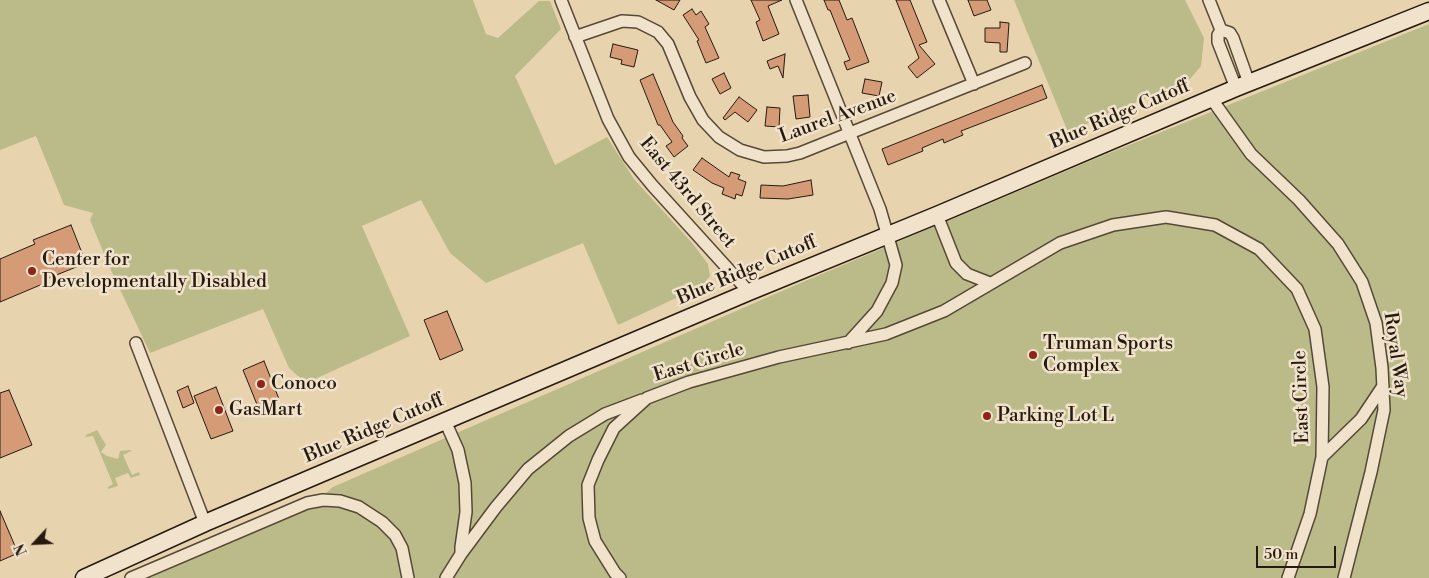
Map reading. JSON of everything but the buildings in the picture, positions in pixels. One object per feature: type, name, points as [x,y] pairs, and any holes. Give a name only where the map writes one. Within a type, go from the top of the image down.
[{"type":"main road","name":"Blue Ridge Cutoff","points":[[84,578],[204,523],[749,292],[937,215],[1242,85],[1429,11]]},
{"type":"street","name":"East 43rd Street","points":[[561,0],[608,119],[629,157],[749,292]]},
{"type":"street","points":[[796,0],[888,234],[896,265],[892,283],[877,311],[848,343]]},
{"type":"street","points":[[939,0],[974,84]]},
{"type":"street","points":[[1209,0],[1221,30],[1218,35],[1218,42],[1242,85]]},
{"type":"street","name":"Laurel Avenue","points":[[575,37],[622,21],[638,22],[658,32],[668,44],[690,97],[703,120],[719,137],[740,150],[764,157],[787,156],[850,134],[1025,63]]},
{"type":"street","name":"Royal Way","points":[[1211,98],[1251,154],[1299,200],[1338,244],[1362,282],[1376,323],[1384,410],[1371,472],[1344,578]]},
{"type":"street","points":[[937,215],[956,263],[967,274],[990,283]]},
{"type":"street","name":"East Circle","points":[[620,578],[595,540],[589,518],[588,485],[614,428],[647,398],[688,382],[779,357],[886,334],[944,311],[1060,243],[1114,225],[1166,217],[1215,225],[1259,249],[1297,288],[1316,329],[1323,387],[1322,458],[1310,514],[1288,578]]},
{"type":"street","points":[[136,343],[204,523]]},
{"type":"street","points":[[1322,458],[1361,419],[1383,386]]},
{"type":"street","points":[[446,578],[461,554],[496,507],[528,469],[569,436],[605,414],[647,398]]},
{"type":"street","points":[[445,421],[458,450],[466,484],[466,512],[460,547],[461,554]]},
{"type":"street","points":[[131,578],[307,503],[323,500],[359,507],[371,513],[382,522],[395,535],[402,548],[408,578]]},
{"type":"green space","points":[[0,0],[473,0],[486,34],[498,38],[539,1],[550,1],[561,29],[515,76],[555,165],[607,137],[634,179],[693,244],[708,264],[710,276],[702,286],[618,325],[583,243],[486,283],[450,253],[421,200],[362,226],[410,336],[306,383],[289,368],[263,309],[150,353],[110,268],[90,220],[93,213],[64,205],[36,136],[0,150]]},
{"type":"green space","points":[[1014,0],[1185,0],[1204,38],[1201,66],[1190,79],[1068,132]]},
{"type":"green space","name":"Truman Sports Complex","points":[[1429,24],[1429,578],[148,578],[303,512],[333,487],[798,284],[1097,158]]},
{"type":"green space","points":[[97,430],[106,445],[101,452],[118,459],[120,451],[131,450],[123,455],[132,475],[139,472],[140,475],[131,478],[128,473],[115,478],[118,486],[108,489],[113,484],[93,436],[85,437]]},
{"type":"place","name":"Center for Developmentally Disabled","points":[[32,271]]},
{"type":"place","name":"Truman Sports Complex","points":[[1033,355]]},
{"type":"place","name":"Conoco","points":[[261,384]]},
{"type":"place","name":"GasMart","points":[[219,410]]},
{"type":"place","name":"Parking Lot L","points":[[987,416]]}]
